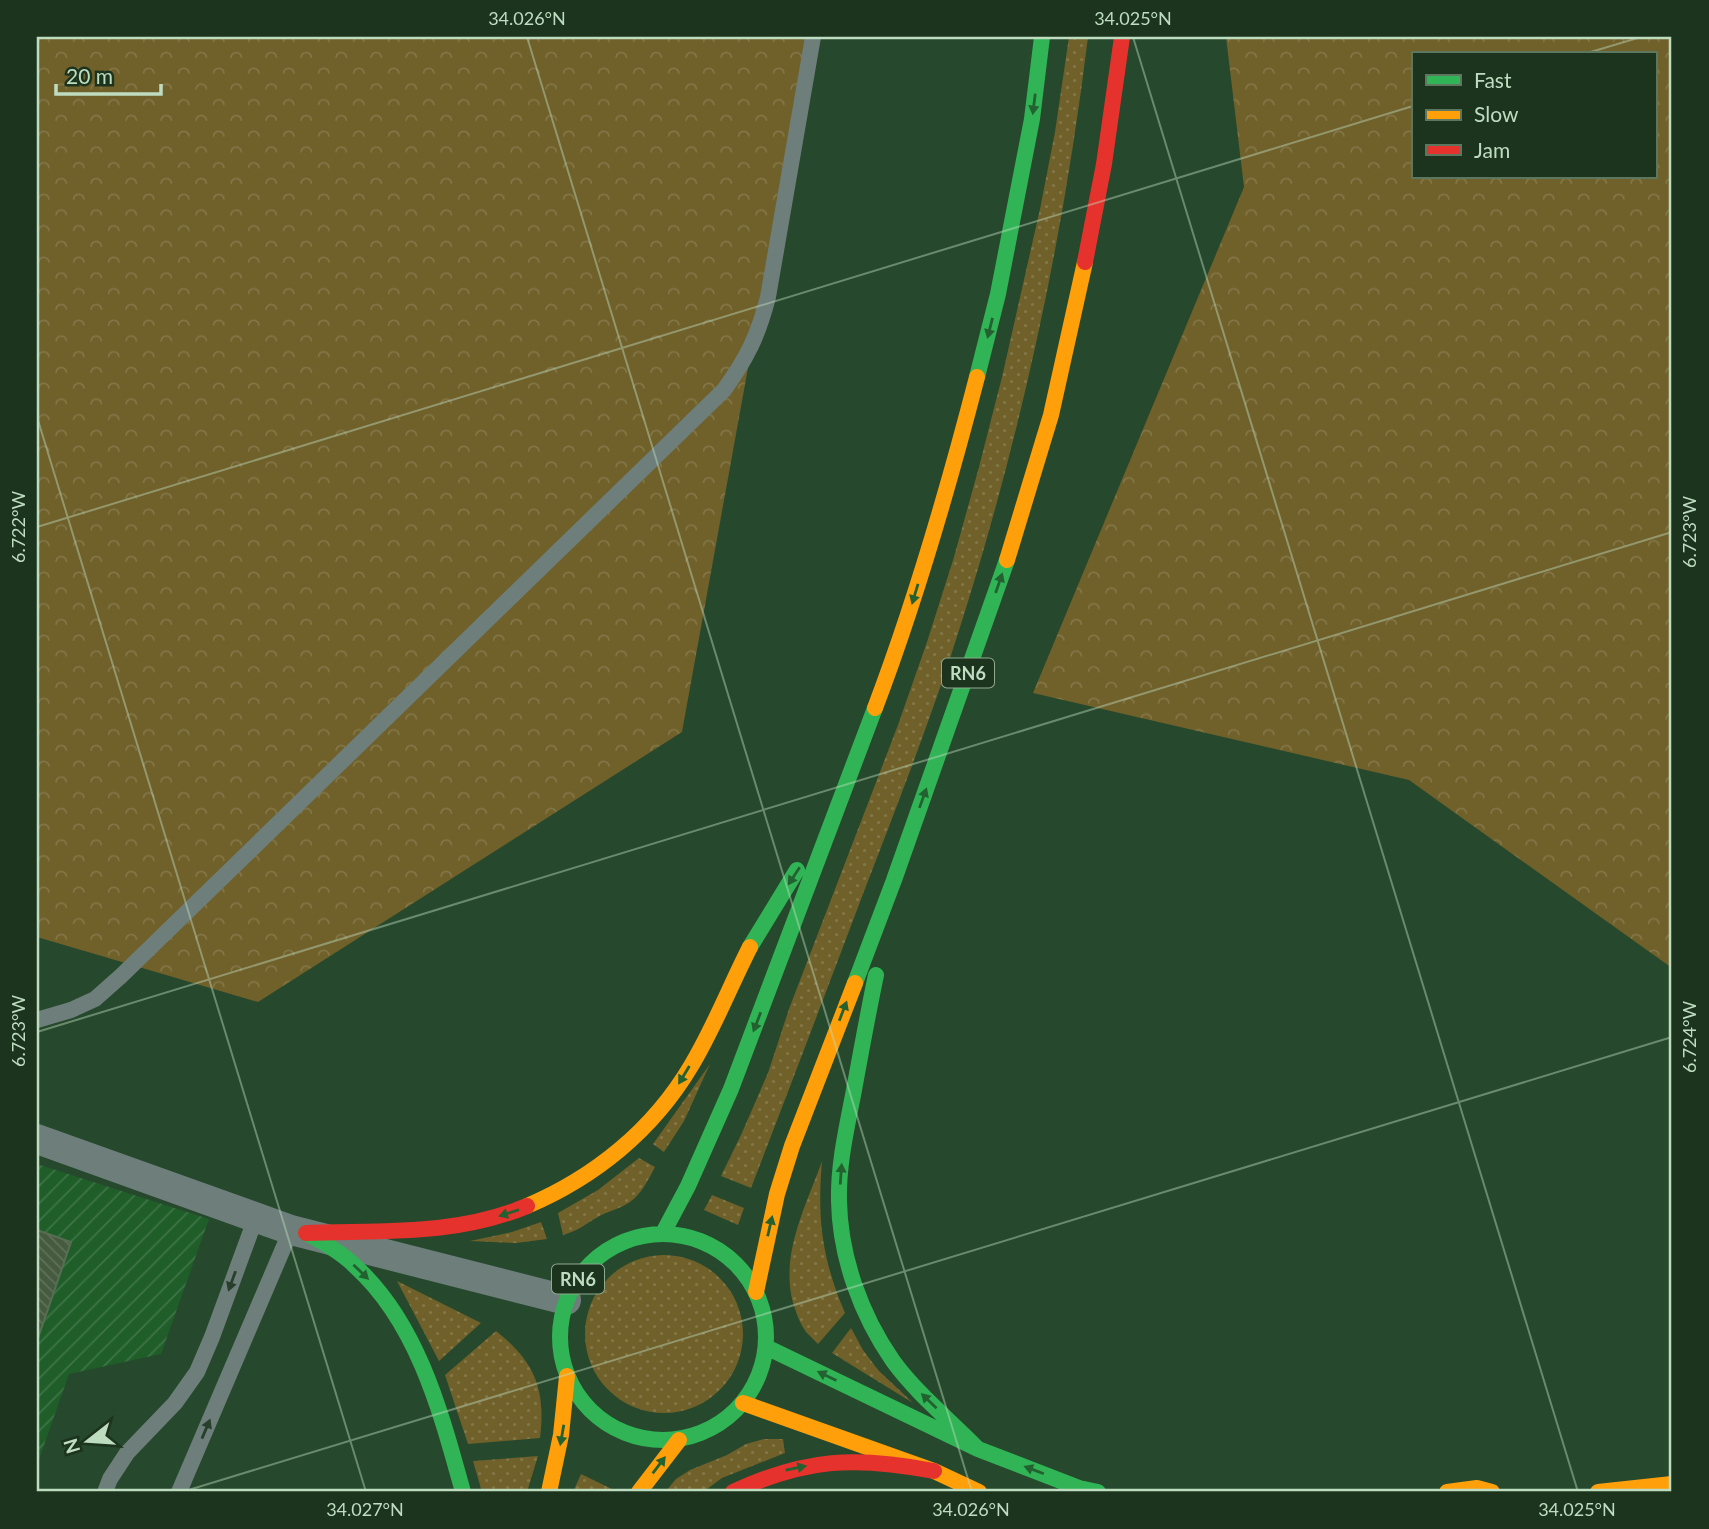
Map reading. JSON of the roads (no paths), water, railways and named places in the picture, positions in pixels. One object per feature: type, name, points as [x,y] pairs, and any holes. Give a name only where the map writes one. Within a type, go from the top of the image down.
[{"type":"main road","points":[[756,1292],[740,1269],[718,1250],[692,1238],[663,1233],[721,1114],[834,821],[902,635],[954,467],[998,294],[1032,119],[1042,37]]},
{"type":"main road","name":"RN6","points":[[679,1440],[703,1433],[725,1420],[743,1403],[762,1367],[766,1328],[756,1292],[777,1194],[792,1146],[894,880],[1015,538],[1051,415],[1080,290],[1100,189],[1122,37]]},
{"type":"main road","points":[[298,1231],[441,1229],[482,1222],[523,1209],[561,1192],[597,1169],[629,1142],[659,1111],[684,1077],[743,960],[771,912],[800,865],[834,821]]},
{"type":"main road","points":[[894,880],[844,1142],[839,1204],[843,1236],[859,1297],[888,1353],[906,1379],[978,1448]]},
{"type":"main road","points":[[298,1231],[344,1257],[362,1272],[391,1307],[423,1370],[441,1415],[463,1492]]},
{"type":"main road","name":"RN6","points":[[549,1492],[564,1423],[567,1376],[561,1351],[560,1325],[566,1300],[582,1273],[604,1252],[633,1238],[663,1233]]},
{"type":"main road","points":[[766,1347],[978,1448],[1079,1488],[1098,1492]]},
{"type":"main road","points":[[567,1376],[578,1396],[594,1414],[612,1427],[633,1436],[679,1440]]},
{"type":"main road","points":[[743,1403],[934,1471],[979,1492]]},
{"type":"main road","points":[[639,1492],[679,1440]]},
{"type":"main road","points":[[733,1492],[790,1469],[830,1463],[877,1461],[934,1471]]},
{"type":"main road","points":[[1598,1492],[1672,1484]]},
{"type":"main road","points":[[1447,1492],[1477,1488],[1492,1492]]},
{"type":"street","points":[[37,1139],[298,1231],[566,1300]]},
{"type":"lane","points":[[37,1020],[71,1010],[95,999],[121,976],[724,390],[754,342],[765,309],[813,37]]},
{"type":"lane","points":[[105,1492],[127,1452],[175,1403],[197,1372],[256,1217]]},
{"type":"lane","points":[[179,1492],[298,1231]]}]
